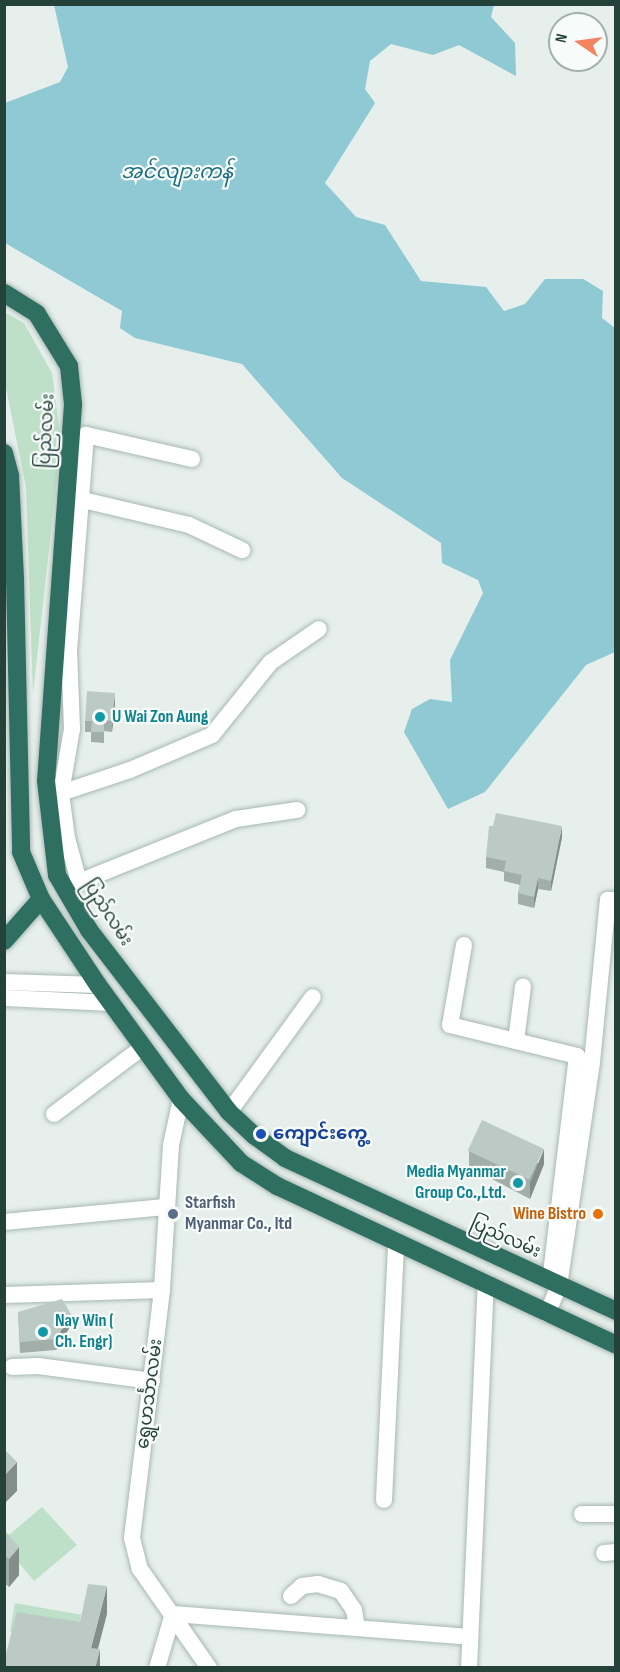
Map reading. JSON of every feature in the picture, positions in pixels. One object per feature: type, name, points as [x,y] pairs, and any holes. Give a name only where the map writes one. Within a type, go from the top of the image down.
[{"type":"highway","name":"ပြည်လမ်း","points":[[4,293],[37,314],[69,366],[73,405],[63,508],[46,781],[57,875],[89,930],[229,1112],[285,1158],[554,1284],[614,1306]]},
{"type":"highway","name":"ပြည်လမ်း","points":[[4,453],[10,476],[15,579],[21,852],[41,899],[98,985],[181,1099],[241,1163],[277,1186],[615,1345]]},
{"type":"highway","points":[[4,941],[41,899]]},
{"type":"highway","points":[[98,985],[119,969]]},
{"type":"street","points":[[192,459],[86,435],[69,650],[72,729],[61,793],[67,838],[79,882],[236,819],[297,810]]},
{"type":"street","points":[[63,508],[82,500],[189,525],[242,550]]},
{"type":"street","points":[[61,793],[130,770],[212,735],[271,662],[320,629]]},
{"type":"street","points":[[547,1314],[592,1062],[608,900],[615,900]]},
{"type":"street","points":[[464,945],[450,1025],[577,1056],[554,1284]]},
{"type":"street","points":[[4,982],[98,985]]},
{"type":"street","points":[[516,1041],[523,986]]},
{"type":"street","points":[[4,1003],[5,998],[112,1003]]},
{"type":"street","points":[[229,1112],[313,998]]},
{"type":"street","points":[[54,1114],[143,1047]]},
{"type":"street","name":"ရွှေဟင်္သာလမ်း","points":[[181,1099],[171,1145],[165,1207],[162,1290],[133,1552],[140,1569],[208,1668]]},
{"type":"street","points":[[4,1222],[165,1207]]},
{"type":"street","points":[[384,1500],[396,1242]]},
{"type":"street","points":[[469,1668],[486,1285]]},
{"type":"street","points":[[4,1295],[162,1290]]},
{"type":"street","points":[[12,1367],[38,1366],[152,1381]]},
{"type":"street","points":[[582,1514],[615,1514]]},
{"type":"street","points":[[291,1596],[302,1586],[318,1584],[341,1591],[354,1610],[357,1628]]},
{"type":"street","points":[[157,1668],[173,1614],[470,1636]]},
{"type":"green space","points":[[4,312],[24,323],[52,373],[61,441],[33,694],[26,487],[5,383]]},
{"type":"green space","points":[[42,1507],[77,1545],[34,1581],[5,1546],[4,1539]]},
{"type":"green space","points":[[15,1603],[81,1615],[76,1643],[10,1632]]},
{"type":"water","name":"အင်လျားကန်","points":[[54,5],[494,5],[491,17],[515,43],[516,76],[459,45],[433,55],[391,44],[370,61],[365,89],[375,103],[325,183],[356,217],[385,225],[421,281],[486,287],[504,311],[525,304],[545,279],[583,279],[603,291],[602,318],[615,328],[615,652],[586,665],[485,792],[448,809],[404,732],[412,709],[430,699],[452,702],[450,660],[483,593],[478,580],[442,563],[441,543],[342,478],[242,364],[135,338],[120,328],[122,311],[5,243],[5,103],[60,82],[68,67]]},
{"type":"building","name":"U Wai Zon Aung","points":[[87,691],[115,693],[112,721],[104,720],[104,732],[91,732],[92,721],[85,721]]},
{"type":"building","points":[[496,813],[562,826],[551,881],[538,878],[534,897],[518,893],[522,875],[504,871],[506,861],[486,857],[489,826],[493,826]]},
{"type":"building","points":[[482,1120],[544,1149],[529,1180],[468,1151]]},
{"type":"building","name":"Nay Win ( Ch. Engr)","points":[[62,1299],[71,1314],[56,1339],[20,1342],[18,1312]]},
{"type":"building","points":[[4,1449],[17,1462],[4,1476]]},
{"type":"building","points":[[4,1530],[19,1547],[9,1559],[4,1554]]},
{"type":"building","points":[[88,1584],[107,1586],[91,1648],[100,1649],[95,1668],[4,1668],[17,1612],[80,1622]]},
{"type":"place","name":"U Wai Zon Aung","points":[[100,717]]},
{"type":"place","name":"ကျောင်းကွေ့","points":[[261,1134]]},
{"type":"place","name":"Media Myanmar Group Co.,Ltd.","points":[[518,1183]]},
{"type":"place","name":"Starfish Myanmar Co., ltd","points":[[173,1214]]},
{"type":"place","name":"Wine Bistro","points":[[598,1214]]},
{"type":"place","name":"Nay Win ( Ch. Engr)","points":[[43,1332]]}]
